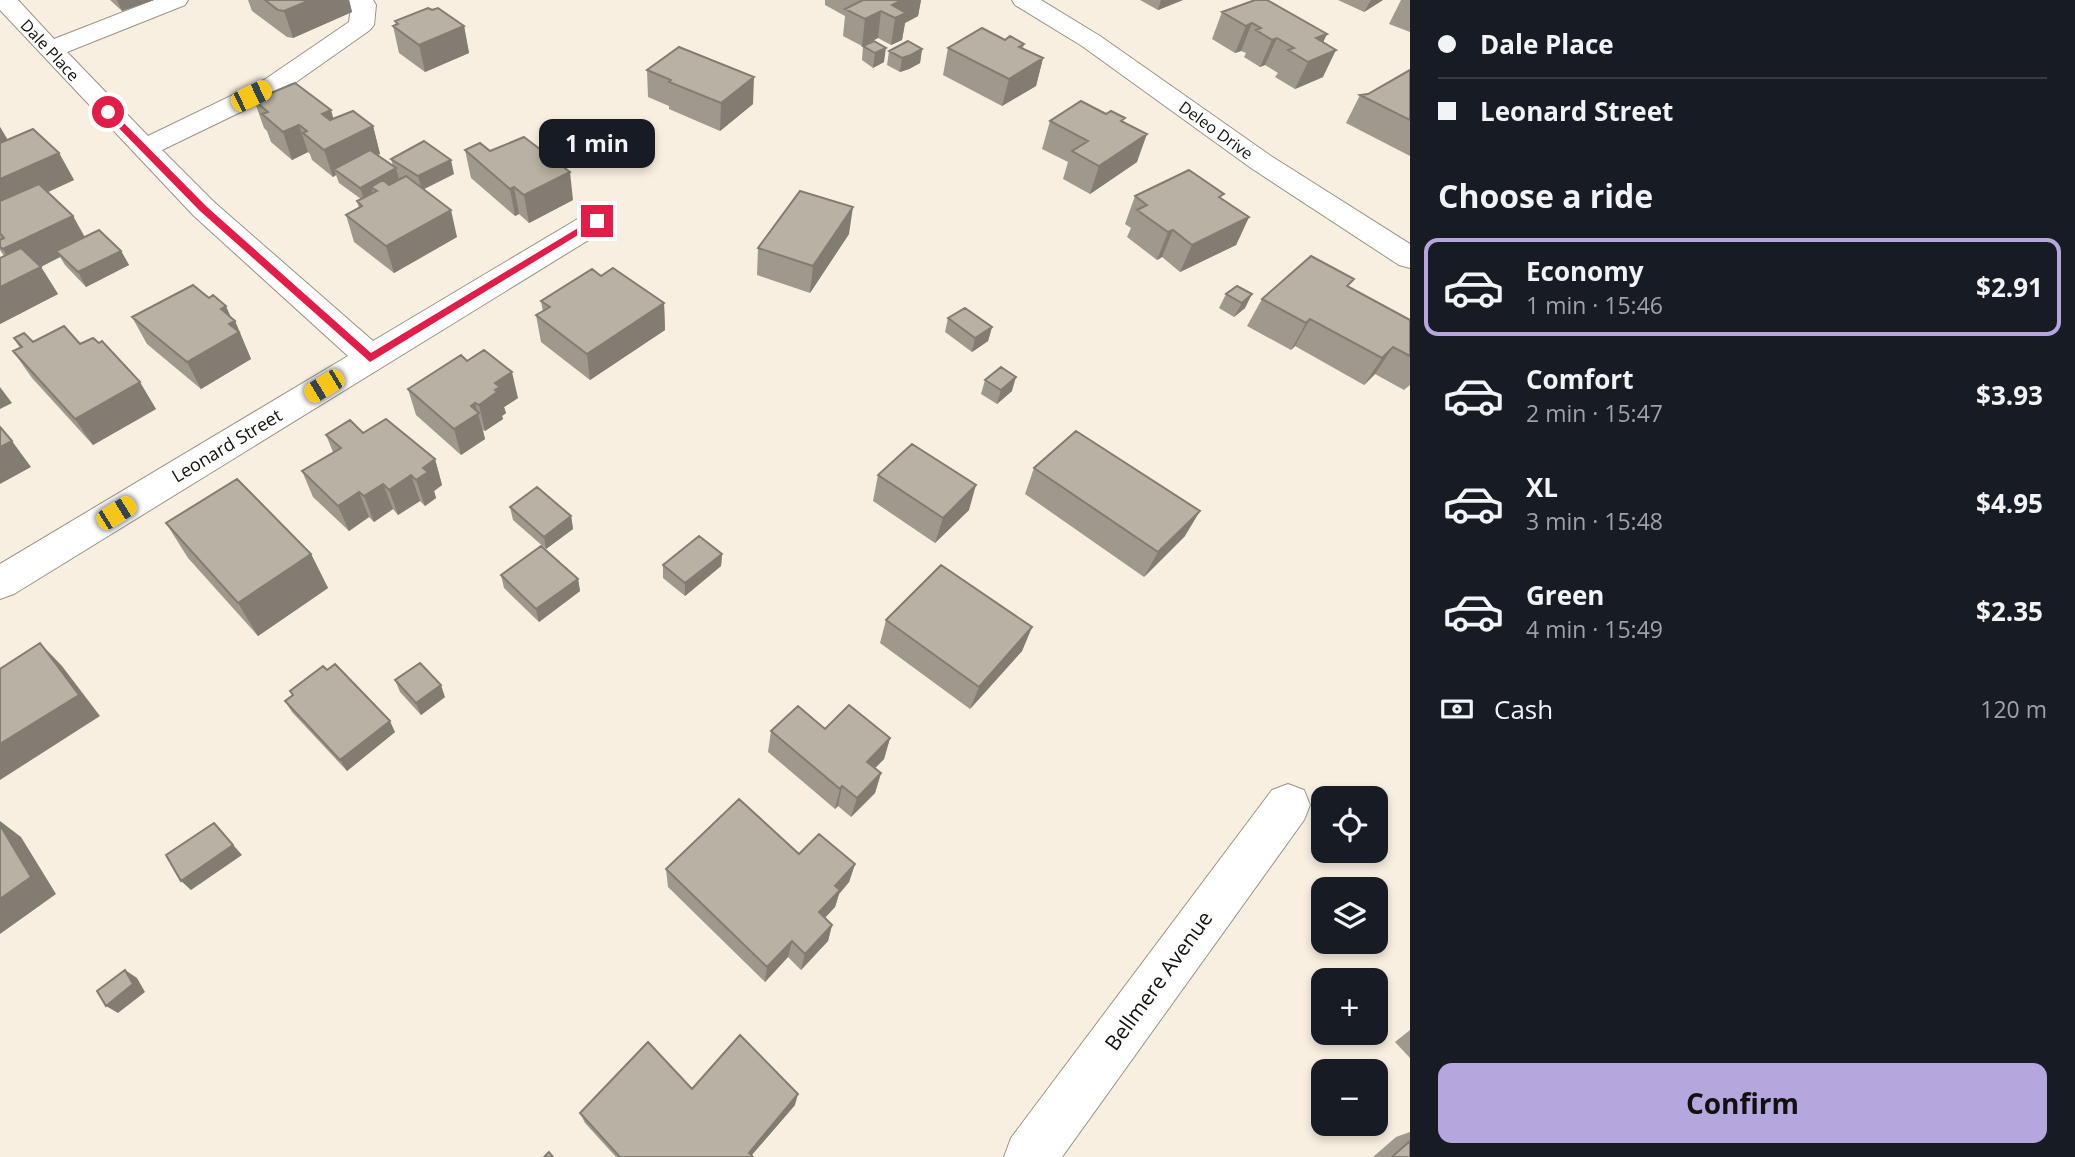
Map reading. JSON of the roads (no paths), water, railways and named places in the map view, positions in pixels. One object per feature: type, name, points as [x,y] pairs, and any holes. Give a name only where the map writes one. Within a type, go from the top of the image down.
[{"type":"street","name":"Dale Place","points":[[4,0],[204,209],[370,358]]},
{"type":"street","points":[[50,50],[176,0]]},
{"type":"street","points":[[144,148],[273,86],[361,25],[364,5],[357,0]]},
{"type":"street","name":"Deleo Drive","points":[[1024,0],[1091,41],[1261,162],[1410,258]]},
{"type":"street","name":"Leonard Street","points":[[0,583],[597,221]]},
{"type":"street","name":"Bellmere Avenue","points":[[1030,1157],[1288,805]]}]
